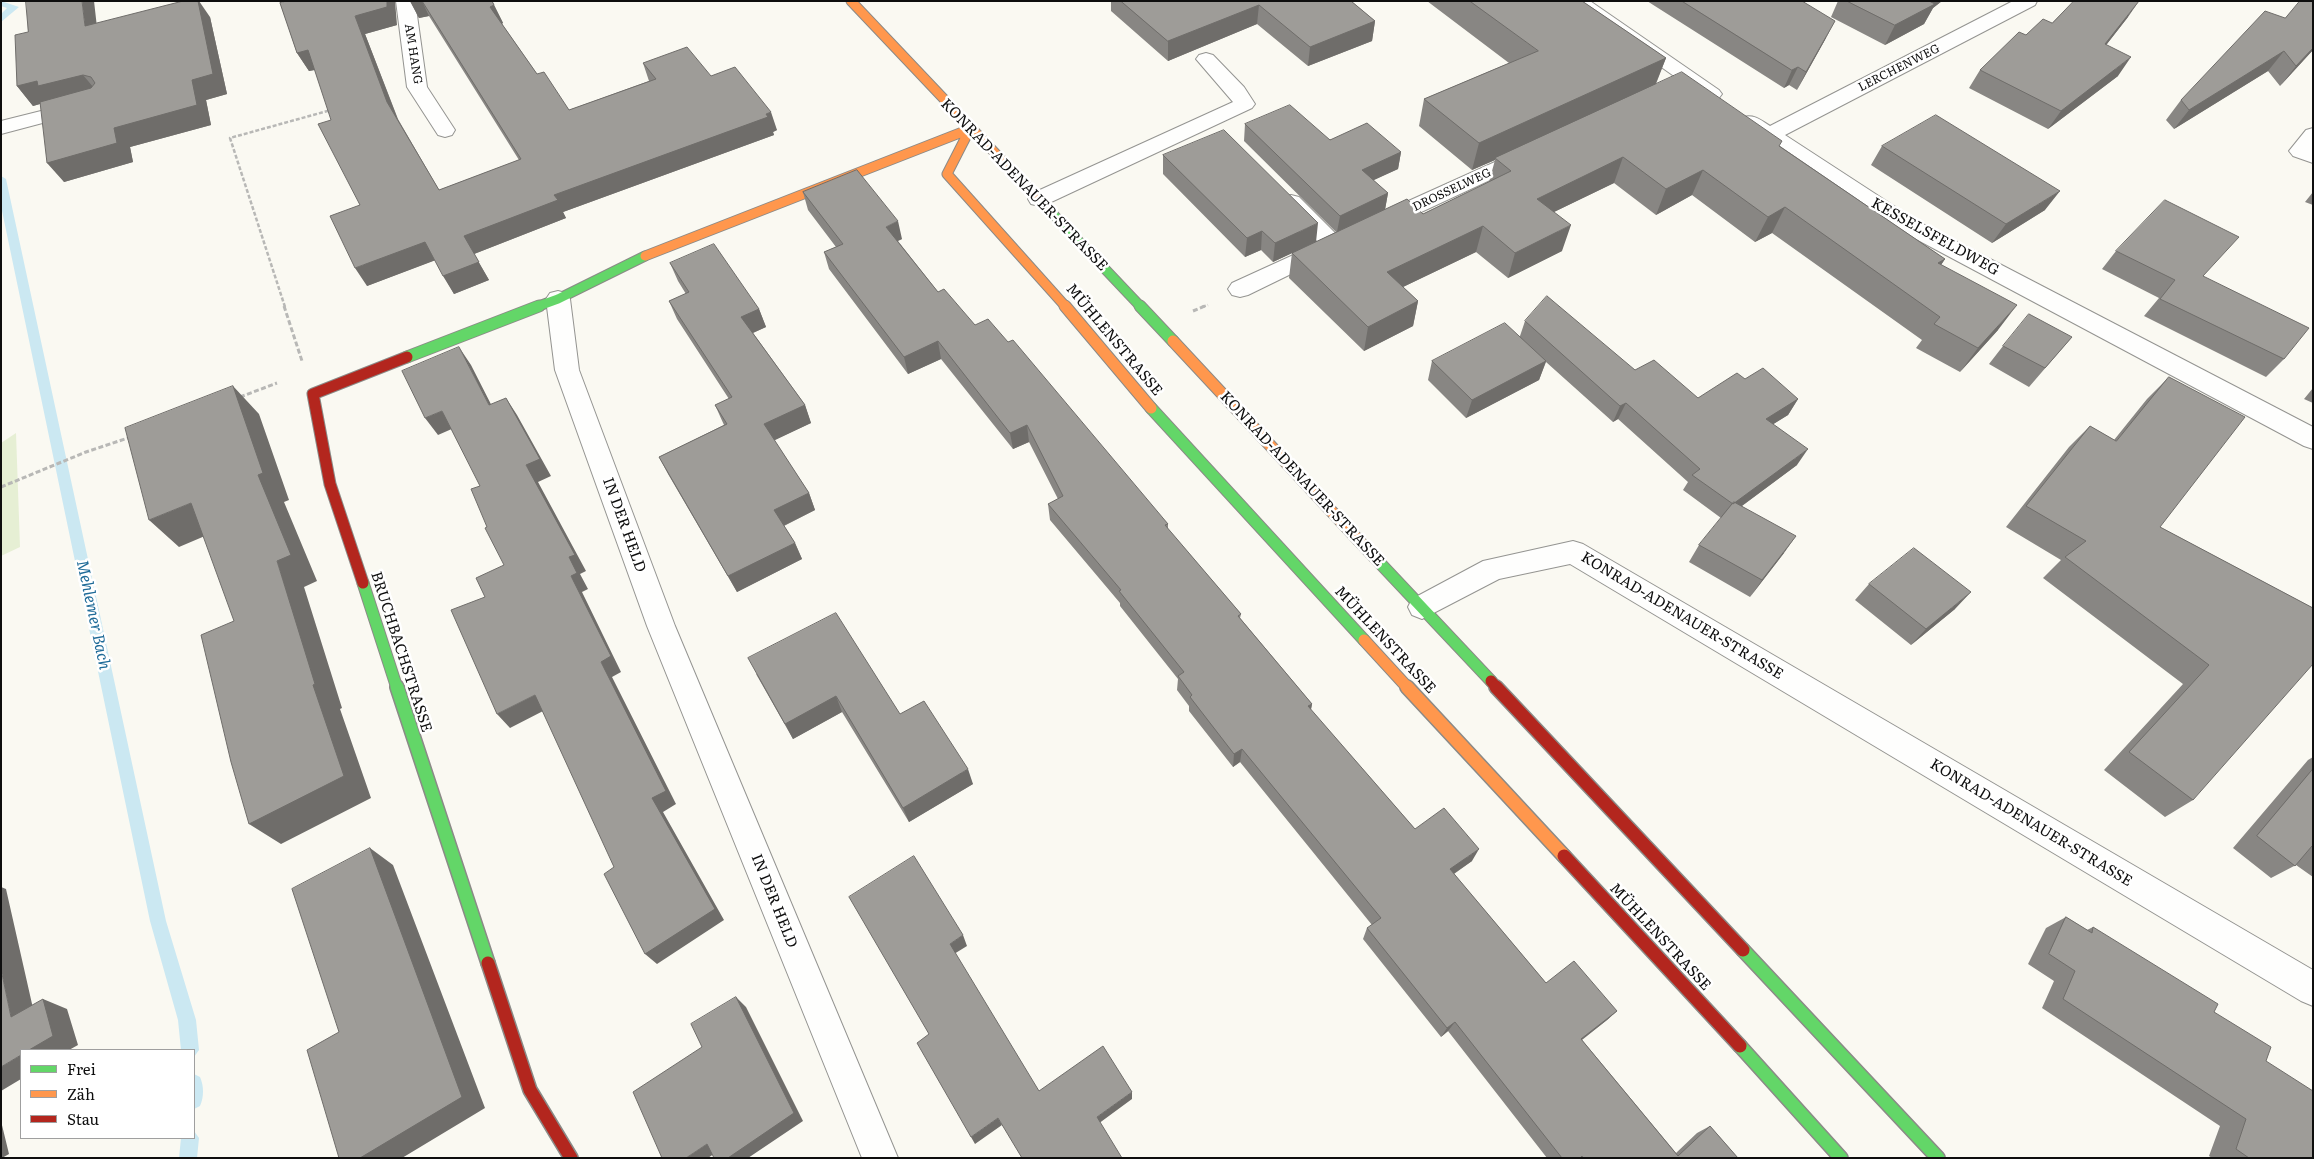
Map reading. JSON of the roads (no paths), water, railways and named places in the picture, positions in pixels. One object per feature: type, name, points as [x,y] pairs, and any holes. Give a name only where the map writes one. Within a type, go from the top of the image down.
[{"type":"street","name":"AM HANG","points":[[405,1],[417,87],[445,130]]},
{"type":"street","name":"KONRAD-ADENAUER-STRASSE","points":[[851,1],[1422,607],[1493,569],[1573,552],[2313,989]]},
{"type":"street","name":"KESSELSFELDWEG","points":[[1577,1],[1682,83],[1769,136],[1909,226],[2313,439]]},
{"type":"street","name":"LERCHENWEG","points":[[1769,136],[2028,1]]},
{"type":"street","points":[[1039,199],[1245,104],[1237,90],[1206,59]]},
{"type":"street","points":[[9,126],[99,102]]},
{"type":"street","points":[[558,299],[646,255],[970,129]]},
{"type":"street","name":"MÜHLENSTRASSE","points":[[970,129],[947,174],[1056,295],[1178,439],[1777,1086],[1841,1158]]},
{"type":"street","points":[[2313,135],[2300,151],[2313,156]]},
{"type":"street","name":"DROSSELWEG","points":[[1240,289],[1548,145]]},
{"type":"street","points":[[1273,185],[1348,237]]},
{"type":"street","name":"BRUCHBACHSTRASSE","points":[[558,299],[313,394],[330,484],[530,1090],[571,1158]]},
{"type":"street","name":"IN DER HELD","points":[[558,299],[567,370],[661,626],[880,1158]]},
{"type":"street","points":[[1422,607],[1938,1158]]},
{"type":"waterway","name":"Mehlemer Bach","points":[[1,3],[14,7],[1,19]]},
{"type":"waterway","name":"Mehlemer Bach","points":[[1,179],[158,921],[187,1020],[190,1049]]},
{"type":"waterway","name":"Mehlemer Bach","points":[[188,1158],[190,1139]]}]
